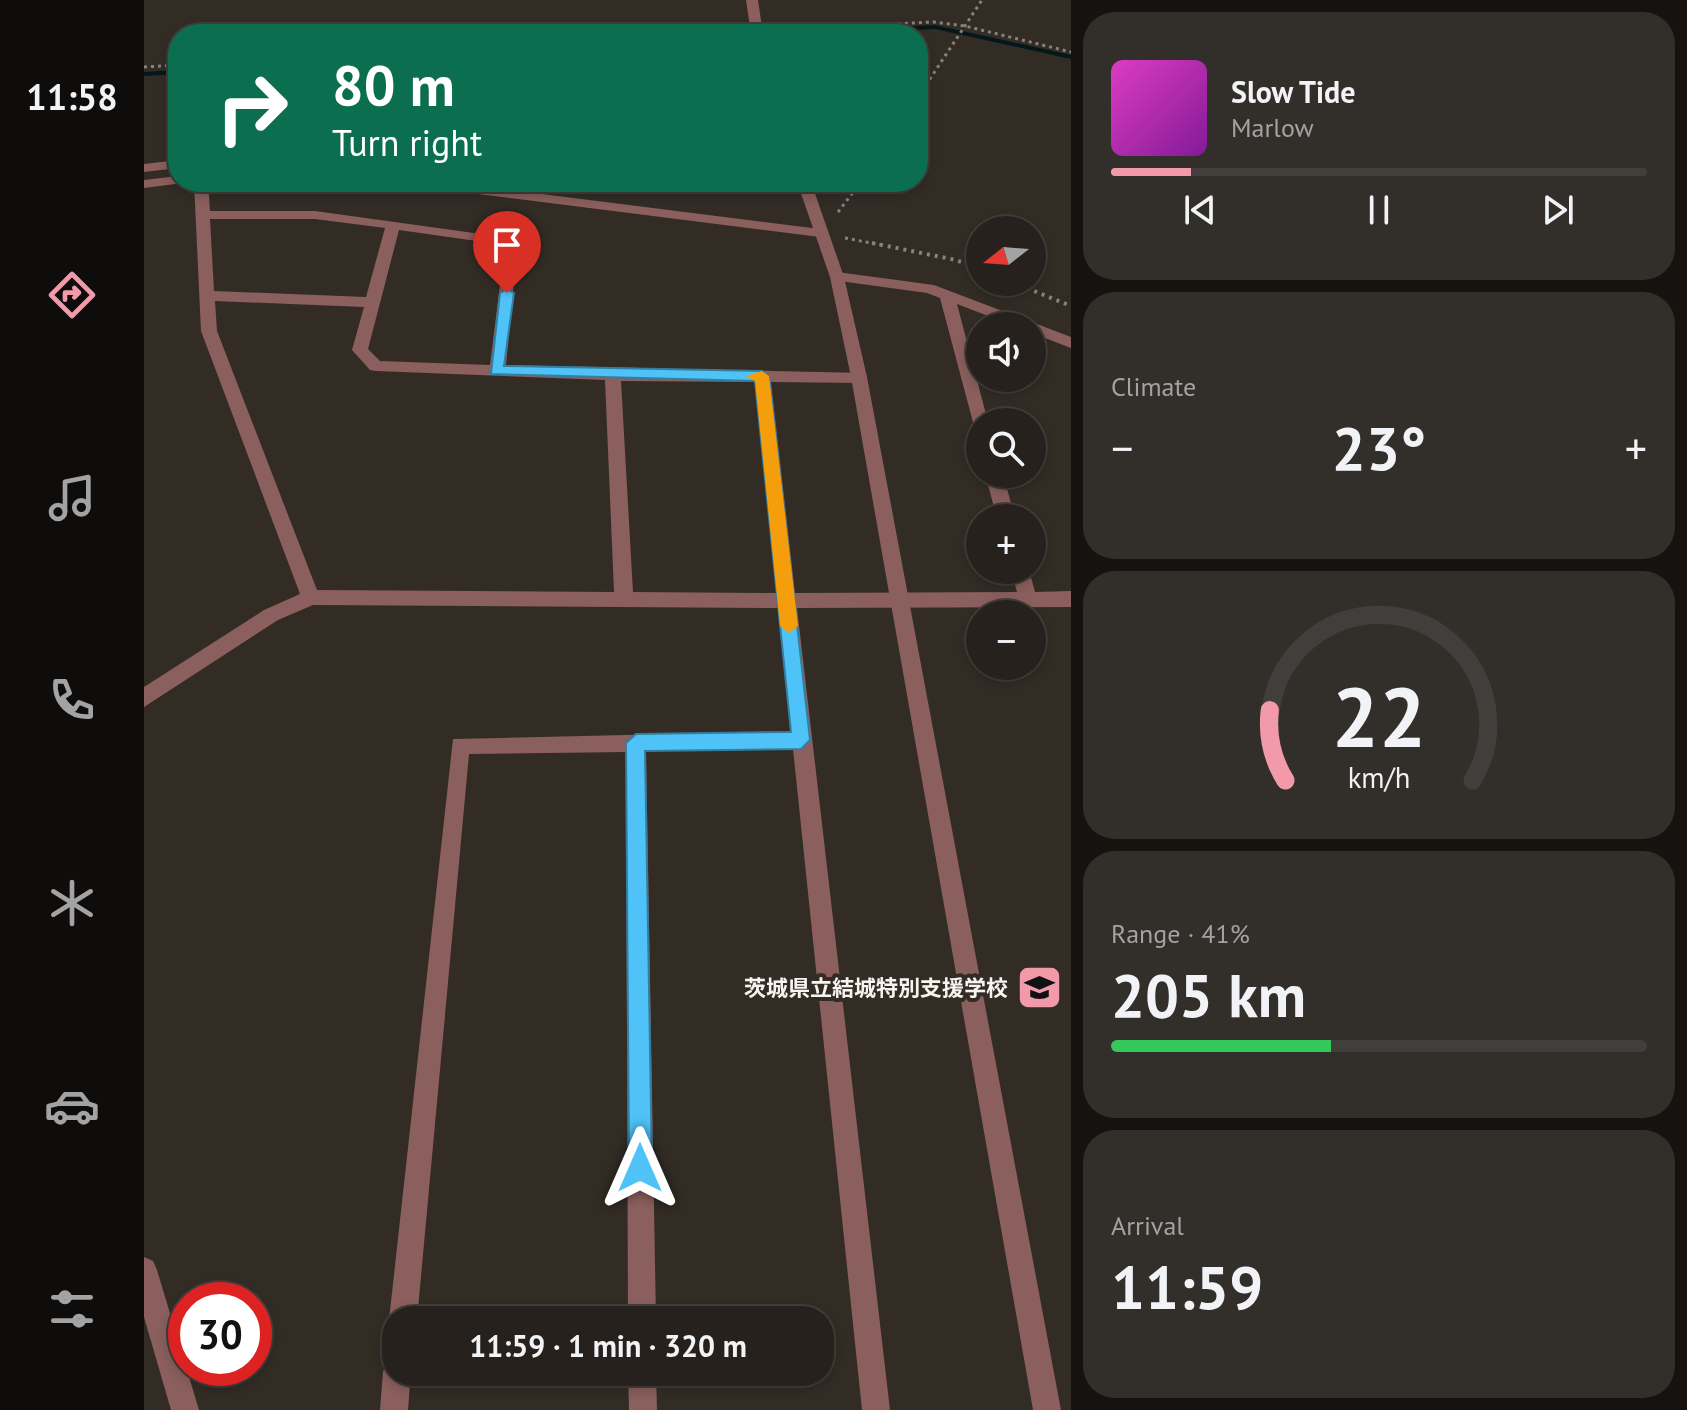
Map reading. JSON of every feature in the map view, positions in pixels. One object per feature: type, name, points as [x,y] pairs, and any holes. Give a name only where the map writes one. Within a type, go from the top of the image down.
[{"type":"street","points":[[752,0],[756,24]]},
{"type":"street","points":[[144,168],[168,165]]},
{"type":"street","points":[[144,184],[168,181]]},
{"type":"street","points":[[201,192],[209,331],[311,597]]},
{"type":"street","points":[[506,192],[818,226]]},
{"type":"street","points":[[807,192],[837,277],[859,377],[1047,1410]]},
{"type":"street","points":[[202,215],[315,215],[513,242],[497,370]]},
{"type":"street","points":[[393,225],[360,350],[376,366],[613,375],[859,377]]},
{"type":"street","points":[[837,277],[929,288],[993,312]]},
{"type":"street","points":[[946,293],[976,408]]},
{"type":"street","points":[[206,296],[373,302]]},
{"type":"street","points":[[1046,333],[1071,343]]},
{"type":"street","points":[[613,375],[624,597]]},
{"type":"street","points":[[762,376],[876,1410]]},
{"type":"street","points":[[1024,584],[1028,600],[1071,599]]},
{"type":"street","points":[[144,698],[271,615],[311,597],[966,601]]},
{"type":"street","points":[[404,1306],[460,745],[801,740]]},
{"type":"street","points":[[636,743],[642,1306]]},
{"type":"street","points":[[144,1270],[185,1410]]},
{"type":"street","points":[[394,1410],[396,1386]]},
{"type":"street","points":[[642,1386],[643,1410]]},
{"type":"path","points":[[928,82],[982,0]]},
{"type":"path","points":[[893,24],[933,22],[965,26],[1071,52]]},
{"type":"path","points":[[144,67],[168,66]]},
{"type":"path","points":[[818,226],[842,210],[854,192]]},
{"type":"path","points":[[818,226],[966,264]]},
{"type":"path","points":[[1046,296],[1071,306]]},
{"type":"waterway","points":[[928,27],[1071,57]]},
{"type":"waterway","points":[[144,74],[168,73]]},
{"type":"slow traffic","points":[[754,376],[762,376],[789,626]]},
{"type":"place","name":"茨城県立結城特別支援学校","points":[[1039,988]]},
{"type":"route","points":[[507,293],[497,370],[762,376],[801,740],[636,743],[640,1168]]}]
